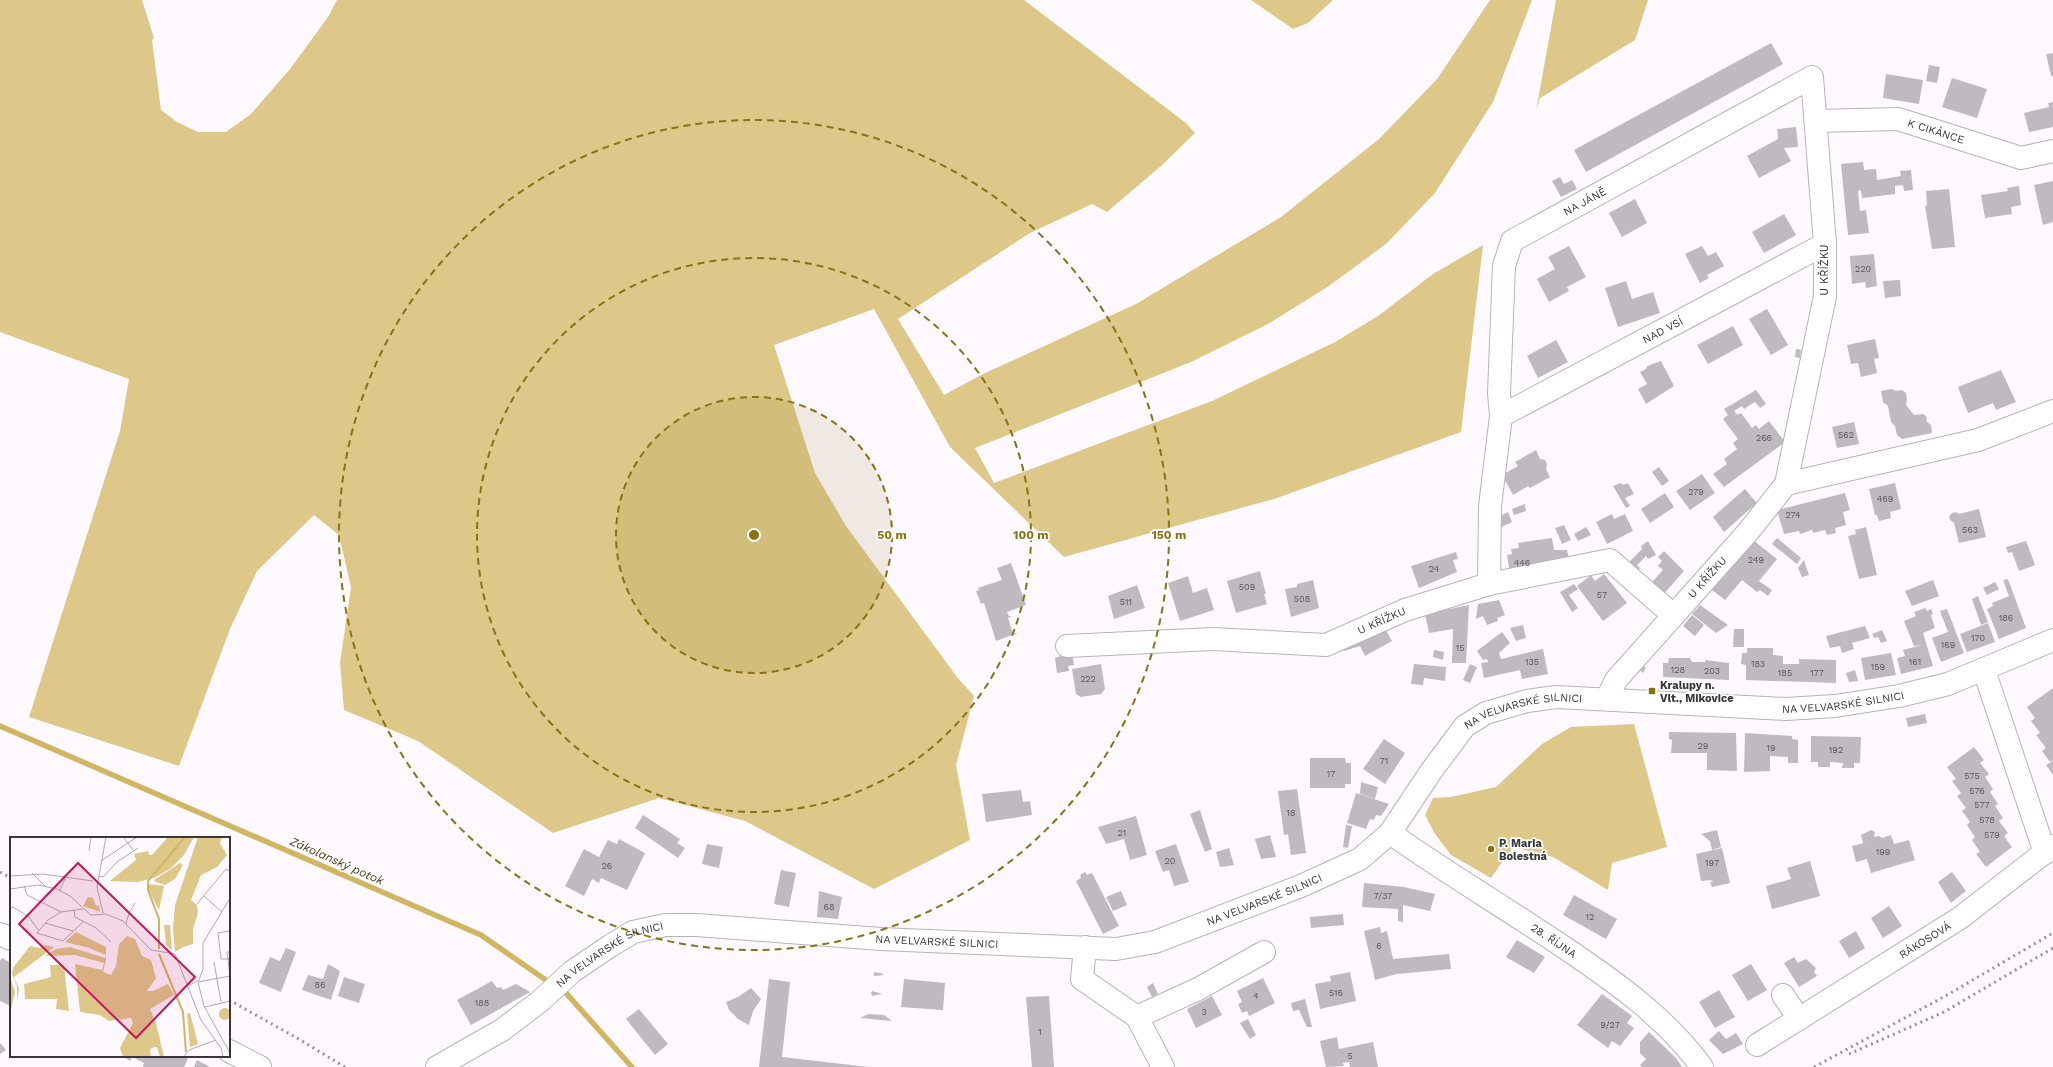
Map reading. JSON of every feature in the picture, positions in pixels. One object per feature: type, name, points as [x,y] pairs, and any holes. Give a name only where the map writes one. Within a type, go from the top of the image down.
[{"type":"street","name":"U KŘÍŽKU","points":[[1607,699],[1616,680],[1748,532],[1786,484],[1825,296],[1825,244],[1812,77]]},
{"type":"street","name":"NA JÁNĚ","points":[[1489,584],[1490,506],[1501,416],[1499,393],[1504,266],[1512,241],[1812,77]]},
{"type":"street","name":"K CIKÁNCE","points":[[1816,121],[1898,119],[2021,158],[2053,151]]},
{"type":"street","name":"NAD VSÍ","points":[[1501,416],[1825,244]]},
{"type":"street","points":[[1786,484],[1978,440],[2053,411]]},
{"type":"street","name":"U KŘÍŽKU","points":[[1067,646],[1213,639],[1326,645],[1405,610],[1489,584],[1610,560],[1673,615]]},
{"type":"street","name":"NA VELVARSKÉ SILNICI","points":[[436,1067],[502,1030],[539,1002],[573,972],[633,932],[665,925],[697,925],[881,939],[1085,947],[1116,950],[1155,942],[1301,886],[1348,866],[1370,852],[1390,833],[1432,770],[1466,726],[1486,713],[1527,701],[1556,697],[1786,709],[1808,709],[1865,702],[1923,691],[1984,670],[2053,640]]},
{"type":"street","name":"RÁKOSOVÁ","points":[[1757,1045],[1960,918],[2049,849],[1984,670]]},
{"type":"street","name":"28. ŘÍJNA","points":[[1390,833],[1432,862],[1502,905],[1622,987],[1672,1030],[1702,1067]]},
{"type":"street","points":[[0,934],[10,939]]},
{"type":"street","points":[[1085,947],[1082,979],[1137,1017],[1163,1067]]},
{"type":"street","points":[[1137,1017],[1198,989],[1264,952]]},
{"type":"street","points":[[1783,995],[1799,1019]]},
{"type":"street","points":[[230,1052],[260,1067]]},
{"type":"shaded area","points":[[0,0],[142,0],[154,38],[152,40],[161,110],[177,122],[198,132],[226,132],[251,114],[290,69],[328,17],[337,0],[1024,0],[1186,123],[1195,133],[1161,166],[1107,212],[1092,204],[1030,233],[898,319],[944,395],[983,374],[1136,304],[1281,217],[1379,139],[1437,79],[1490,0],[1532,0],[1493,102],[1435,193],[1386,244],[1329,286],[1268,324],[1191,362],[975,448],[994,483],[1212,401],[1335,342],[1378,316],[1433,274],[1483,245],[1461,432],[1277,498],[1064,557],[950,447],[874,309],[774,345],[815,473],[846,526],[957,677],[974,696],[956,765],[970,840],[874,889],[745,821],[659,798],[553,833],[418,741],[344,710],[340,663],[351,587],[339,535],[314,515],[257,571],[230,629],[179,766],[29,717],[120,431],[129,379],[0,332]]},
{"type":"shaded area","points":[[1251,0],[1333,0],[1308,23],[1293,29]]},
{"type":"shaded area","points":[[1556,0],[1648,0],[1635,40],[1540,98],[1536,111]]},
{"type":"shaded area","points":[[1634,724],[1667,847],[1612,863],[1608,890],[1553,857],[1513,847],[1491,878],[1451,855],[1435,834],[1425,815],[1433,798],[1451,797],[1496,787],[1542,744],[1571,727]]},
{"type":"building","points":[[1771,43],[1783,64],[1586,172],[1574,150]]},
{"type":"building","points":[[2053,53],[2053,76],[2051,76],[2046,54]]},
{"type":"building","points":[[1929,65],[1940,67],[1937,83],[1926,81]]},
{"type":"building","points":[[1886,74],[1923,80],[1919,104],[1883,98]]},
{"type":"building","points":[[1952,78],[1987,89],[1977,118],[1942,107]]},
{"type":"building","points":[[2053,102],[2053,127],[2029,132],[2024,113],[2049,107],[2048,103]]},
{"type":"building","points":[[1796,127],[1798,147],[1784,148],[1791,161],[1759,178],[1747,156],[1778,139],[1777,129]]},
{"type":"building","points":[[1863,162],[1864,170],[1876,169],[1877,180],[1901,176],[1900,171],[1911,170],[1913,190],[1904,191],[1903,185],[1895,186],[1895,194],[1862,198],[1861,190],[1858,191],[1860,211],[1866,210],[1869,233],[1848,235],[1841,164]]},
{"type":"building","points":[[1560,177],[1564,184],[1572,180],[1577,189],[1561,197],[1552,181]]},
{"type":"building","points":[[2053,181],[2053,222],[2043,225],[2034,185]]},
{"type":"building","points":[[2019,186],[2021,205],[2011,207],[2012,214],[1985,218],[1981,195],[2008,191],[2007,188]]},
{"type":"building","points":[[1949,189],[1955,247],[1932,249],[1925,206],[1927,205],[1926,191]]},
{"type":"building","points":[[1635,199],[1647,223],[1622,237],[1609,213]]},
{"type":"building","points":[[1784,214],[1796,235],[1764,253],[1752,232]]},
{"type":"building","points":[[1569,246],[1586,277],[1567,287],[1569,291],[1549,302],[1537,279],[1555,269],[1548,257]]},
{"type":"building","points":[[1702,246],[1708,256],[1716,252],[1724,266],[1707,275],[1709,278],[1700,283],[1685,254]]},
{"type":"building","points":[[1874,254],[1877,286],[1866,288],[1865,282],[1852,284],[1850,256]]},
{"type":"building","points":[[1900,280],[1901,296],[1885,298],[1883,281]]},
{"type":"building","points":[[1626,281],[1632,299],[1653,292],[1660,313],[1618,327],[1605,288]]},
{"type":"building","points":[[1767,309],[1788,345],[1771,355],[1749,319]]},
{"type":"building","points":[[1733,326],[1743,345],[1708,364],[1697,345]]},
{"type":"building","points":[[1875,339],[1879,358],[1874,359],[1877,373],[1861,377],[1858,363],[1851,364],[1847,345]]},
{"type":"building","points":[[1556,340],[1568,362],[1538,378],[1527,356]]},
{"type":"building","points":[[1796,349],[1801,350],[1800,358],[1795,357]]},
{"type":"building","points":[[1661,361],[1674,386],[1646,404],[1638,389],[1647,384],[1640,372],[1646,369],[1647,366]]},
{"type":"building","points":[[2001,370],[2016,402],[1996,410],[1993,403],[1968,413],[1958,387]]},
{"type":"building","points":[[1892,389],[1896,391],[1902,390],[1906,393],[1906,405],[1914,415],[1923,414],[1926,416],[1927,422],[1931,425],[1932,433],[1902,439],[1897,435],[1895,426],[1891,422],[1888,406],[1883,402],[1881,391]]},
{"type":"building","points":[[1756,390],[1766,404],[1760,408],[1755,402],[1744,409],[1742,406],[1734,411],[1737,414],[1733,416],[1741,413],[1752,428],[1756,425],[1759,429],[1769,421],[1785,442],[1724,487],[1713,474],[1727,464],[1724,459],[1737,449],[1733,443],[1738,439],[1723,419],[1728,415],[1724,409]]},
{"type":"building","points":[[1854,422],[1859,444],[1837,448],[1832,427]]},
{"type":"building","points":[[1536,450],[1540,459],[1545,460],[1547,464],[1546,469],[1550,477],[1530,488],[1528,486],[1513,495],[1502,475],[1518,466],[1515,462]]},
{"type":"building","points":[[1659,467],[1669,481],[1662,486],[1652,472]]},
{"type":"building","points":[[1702,474],[1715,493],[1690,510],[1676,491]]},
{"type":"building","points":[[1621,483],[1623,485],[1628,483],[1634,494],[1625,498],[1630,506],[1626,508],[1613,486]]},
{"type":"building","points":[[1895,483],[1901,509],[1890,512],[1891,518],[1879,521],[1877,515],[1875,515],[1869,489]]},
{"type":"building","points":[[1745,489],[1757,503],[1724,532],[1713,517]]},
{"type":"building","points":[[1665,493],[1674,507],[1650,523],[1641,509]]},
{"type":"building","points":[[1845,493],[1850,510],[1843,512],[1846,525],[1835,528],[1836,533],[1827,535],[1825,530],[1813,533],[1812,530],[1800,534],[1799,531],[1784,534],[1777,510]]},
{"type":"building","points":[[1525,504],[1526,511],[1514,515],[1512,509]]},
{"type":"building","points":[[1979,509],[1986,537],[1959,543],[1954,523],[1950,520],[1949,516],[1956,512],[1959,514]]},
{"type":"building","points":[[1508,512],[1512,522],[1497,529],[1492,520]]},
{"type":"building","points":[[1612,514],[1614,519],[1625,514],[1633,531],[1607,544],[1596,522]]},
{"type":"building","points":[[1564,525],[1571,540],[1562,544],[1555,528]]},
{"type":"building","points":[[1586,527],[1591,535],[1578,541],[1574,534]]},
{"type":"building","points":[[1866,527],[1877,575],[1859,579],[1848,536],[1856,534],[1855,530]]},
{"type":"building","points":[[1552,538],[1554,550],[1567,550],[1569,559],[1510,574],[1507,555],[1512,554],[1511,549],[1519,548],[1518,543]]},
{"type":"building","points":[[1777,538],[1801,558],[1797,564],[1772,544]]},
{"type":"building","points":[[1753,540],[1777,559],[1759,581],[1772,590],[1768,596],[1760,590],[1757,592],[1742,580],[1725,600],[1712,590]]},
{"type":"building","points":[[1648,541],[1656,555],[1648,559],[1646,556],[1637,565],[1640,568],[1637,572],[1628,563],[1642,549],[1641,546]]},
{"type":"building","points":[[2026,541],[2035,565],[2019,571],[2012,552],[2008,553],[2006,547]]},
{"type":"building","points":[[1664,551],[1684,571],[1663,595],[1651,583],[1663,570],[1658,566],[1662,561],[1658,557]]},
{"type":"building","points":[[1456,552],[1458,559],[1453,560],[1457,572],[1419,588],[1411,566]]},
{"type":"building","points":[[1804,560],[1809,575],[1802,577],[1798,568]]},
{"type":"building","points":[[1011,563],[1026,605],[1007,612],[1009,616],[1012,616],[1008,618],[1013,633],[1018,633],[996,641],[984,603],[981,604],[976,591],[979,590],[978,588],[1002,580],[997,568]]},
{"type":"building","points":[[1260,571],[1267,604],[1236,613],[1227,581]]},
{"type":"building","points":[[1604,574],[1627,603],[1603,621],[1577,586],[1591,575],[1595,581]]},
{"type":"building","points":[[1188,576],[1193,593],[1207,588],[1214,610],[1180,621],[1168,583]]},
{"type":"building","points":[[2008,579],[2026,628],[1999,639],[1987,609],[1993,606],[1992,603],[2009,596],[2003,580]]},
{"type":"building","points":[[1313,580],[1319,608],[1291,617],[1285,589],[1297,587],[1297,584]]},
{"type":"building","points":[[1933,580],[1939,596],[1912,606],[1905,591]]},
{"type":"building","points":[[1995,582],[1999,589],[1987,595],[1983,588]]},
{"type":"building","points":[[1574,584],[1578,589],[1569,595],[1578,608],[1572,612],[1560,592]]},
{"type":"building","points":[[1137,585],[1145,608],[1114,619],[1108,596]]},
{"type":"building","points":[[1978,596],[1988,622],[1981,625],[1972,599]]},
{"type":"building","points":[[1499,600],[1505,615],[1497,618],[1498,621],[1487,625],[1483,616],[1476,619],[1478,604]]},
{"type":"building","points":[[1469,605],[1466,663],[1452,663],[1453,629],[1429,633],[1425,614]]},
{"type":"building","points":[[1700,605],[1728,625],[1716,633],[1692,614]]},
{"type":"building","points":[[1925,608],[1927,611],[1931,609],[1933,614],[1931,615],[1935,628],[1923,633],[1933,666],[1901,674],[1897,658],[1905,656],[1903,650],[1922,645],[1914,646],[1904,621],[1916,616],[1914,612]]},
{"type":"building","points":[[1947,609],[1964,653],[1941,662],[1932,638],[1948,632],[1940,611]]},
{"type":"building","points":[[1692,615],[1704,625],[1695,636],[1683,626]]},
{"type":"building","points":[[1988,623],[1995,642],[1967,652],[1960,634]]},
{"type":"building","points":[[1523,625],[1526,638],[1516,641],[1510,628]]},
{"type":"building","points":[[1865,626],[1870,638],[1852,643],[1854,649],[1842,653],[1840,646],[1830,648],[1826,636]]},
{"type":"building","points":[[1384,627],[1392,641],[1365,656],[1360,646],[1344,651],[1342,646]]},
{"type":"building","points":[[1734,629],[1744,629],[1744,647],[1733,647]]},
{"type":"building","points":[[1882,630],[1887,641],[1881,643],[1878,637],[1874,638],[1872,634]]},
{"type":"building","points":[[1502,632],[1510,643],[1499,653],[1501,659],[1543,649],[1548,674],[1522,679],[1520,670],[1484,678],[1481,663],[1488,662],[1487,659],[1483,660],[1477,651]]},
{"type":"building","points":[[1747,648],[1773,648],[1773,655],[1783,656],[1783,664],[1799,664],[1799,659],[1836,660],[1836,683],[1746,680],[1746,665],[1741,664],[1742,653],[1747,653]]},
{"type":"building","points":[[1434,650],[1444,652],[1443,660],[1433,657]]},
{"type":"building","points":[[1072,652],[1074,665],[1068,666],[1069,671],[1057,673],[1055,658]]},
{"type":"building","points":[[1891,653],[1896,675],[1865,680],[1861,658]]},
{"type":"building","points":[[1669,658],[1690,658],[1692,662],[1705,662],[1705,660],[1729,663],[1729,680],[1663,677],[1663,663],[1668,663]]},
{"type":"building","points":[[1101,664],[1105,689],[1101,694],[1081,697],[1076,694],[1072,669]]},
{"type":"building","points":[[1414,664],[1446,667],[1445,681],[1424,678],[1423,685],[1411,684]]},
{"type":"building","points":[[1470,664],[1477,667],[1470,683],[1463,680]]},
{"type":"building","points":[[1642,665],[1646,668],[1643,673],[1638,669]]},
{"type":"building","points":[[1855,670],[1858,681],[1849,682],[1846,673]]},
{"type":"building","points":[[2053,688],[2053,760],[2050,762],[2042,751],[2046,748],[2036,735],[2040,733],[2031,721],[2035,718],[2027,707]]},
{"type":"building","points":[[1925,714],[1927,723],[1908,727],[1906,718]]},
{"type":"building","points":[[1669,732],[1736,733],[1737,771],[1707,770],[1707,753],[1671,753],[1672,740],[1669,739]]},
{"type":"building","points":[[1745,733],[1792,736],[1792,739],[1798,740],[1798,763],[1788,763],[1788,757],[1770,756],[1770,771],[1744,772]]},
{"type":"building","points":[[1811,736],[1861,737],[1860,763],[1854,763],[1854,768],[1842,768],[1843,763],[1830,762],[1830,767],[1818,767],[1818,762],[1811,762]]},
{"type":"building","points":[[1384,739],[1405,753],[1385,784],[1363,769]]},
{"type":"building","points":[[1974,747],[1984,760],[1980,763],[1989,774],[1985,777],[1993,789],[1990,792],[1998,804],[1995,806],[2003,818],[1999,821],[2008,833],[2004,836],[2012,847],[1986,867],[1976,854],[1980,852],[1972,840],[1975,837],[1967,825],[1970,822],[1962,811],[1966,808],[1957,796],[1961,793],[1952,781],[1956,779],[1947,767]]},
{"type":"building","points":[[1310,758],[1345,758],[1346,763],[1351,763],[1351,784],[1345,784],[1345,788],[1310,788]]},
{"type":"building","points":[[2053,761],[2053,775],[2046,765]]},
{"type":"building","points":[[1361,782],[1378,787],[1375,799],[1360,794]]},
{"type":"building","points":[[1297,789],[1306,853],[1291,855],[1288,834],[1284,835],[1278,791]]},
{"type":"building","points":[[1021,790],[1023,802],[1030,801],[1032,815],[986,822],[982,794]]},
{"type":"building","points":[[1356,793],[1389,804],[1381,816],[1376,815],[1374,820],[1370,819],[1366,829],[1347,823]]},
{"type":"building","points":[[1200,810],[1212,849],[1205,852],[1190,814]]},
{"type":"building","points":[[643,815],[680,839],[677,843],[685,848],[678,858],[635,828]]},
{"type":"building","points":[[1136,816],[1147,855],[1130,860],[1124,839],[1106,844],[1098,827]]},
{"type":"building","points":[[1346,825],[1352,826],[1348,848],[1343,847]]},
{"type":"building","points":[[1717,830],[1721,847],[1712,850],[1710,841],[1701,834]]},
{"type":"building","points":[[1871,830],[1875,832],[1874,837],[1879,836],[1882,838],[1891,835],[1894,844],[1909,840],[1915,860],[1871,873],[1867,859],[1856,862],[1852,846],[1868,842],[1863,843],[1861,835]]},
{"type":"building","points":[[1270,835],[1276,857],[1261,859],[1255,839]]},
{"type":"building","points":[[619,839],[645,853],[627,890],[601,878],[599,883],[592,879],[584,896],[565,886],[584,849],[599,857],[608,840],[617,844]]},
{"type":"building","points":[[707,844],[723,847],[719,868],[702,864]]},
{"type":"building","points":[[1176,844],[1189,882],[1174,886],[1169,870],[1163,872],[1155,851]]},
{"type":"building","points":[[1229,848],[1234,865],[1220,867],[1216,852]]},
{"type":"building","points":[[1722,848],[1730,883],[1712,887],[1710,882],[1714,882],[1710,880],[1701,881],[1696,854]]},
{"type":"building","points":[[1810,861],[1820,896],[1772,909],[1766,886],[1791,879],[1787,868]]},
{"type":"building","points":[[781,870],[796,873],[789,907],[774,904]]},
{"type":"building","points":[[1085,872],[1087,875],[1092,873],[1119,926],[1103,934],[1076,881],[1081,878],[1080,875]]},
{"type":"building","points":[[1952,872],[1966,891],[1951,903],[1938,882]]},
{"type":"building","points":[[1364,883],[1404,887],[1435,894],[1430,911],[1403,905],[1403,922],[1398,921],[1398,909],[1362,907]]},
{"type":"building","points":[[819,891],[842,897],[838,919],[817,917]]},
{"type":"building","points":[[1121,891],[1127,905],[1113,911],[1106,897]]},
{"type":"building","points":[[1574,895],[1617,919],[1606,939],[1563,915]]},
{"type":"building","points":[[1889,906],[1902,926],[1883,938],[1871,918]]},
{"type":"building","points":[[1343,914],[1344,925],[1311,928],[1310,917]]},
{"type":"building","points":[[1380,927],[1381,933],[1387,931],[1393,959],[1449,954],[1451,969],[1397,974],[1375,980],[1364,931]]},
{"type":"building","points":[[1856,931],[1865,948],[1849,958],[1839,941]]},
{"type":"building","points":[[1517,940],[1545,957],[1534,973],[1506,957]]},
{"type":"building","points":[[286,948],[296,952],[281,992],[259,983],[270,957],[280,961]]},
{"type":"building","points":[[1794,957],[1798,963],[1806,959],[1816,968],[1814,972],[1817,976],[1799,987],[1784,963]]},
{"type":"building","points":[[2,958],[10,962],[10,1006],[0,1001],[0,961]]},
{"type":"building","points":[[328,964],[340,971],[331,1000],[302,990],[308,975],[323,979]]},
{"type":"building","points":[[1751,964],[1767,990],[1748,1001],[1732,975]]},
{"type":"building","points":[[874,972],[881,973],[884,975],[874,976]]},
{"type":"building","points":[[1350,972],[1356,1001],[1320,1009],[1315,984],[1331,981],[1330,976]]},
{"type":"building","points":[[344,977],[365,984],[359,1003],[338,996]]},
{"type":"building","points":[[1263,978],[1275,1003],[1249,1016],[1247,1011],[1242,1013],[1238,1004],[1242,1002],[1237,991]]},
{"type":"building","points":[[769,979],[790,982],[782,1057],[869,1067],[759,1067]]},
{"type":"building","points":[[904,979],[945,983],[943,1010],[901,1007]]},
{"type":"building","points":[[492,981],[497,988],[501,987],[503,990],[516,984],[530,992],[471,1025],[457,1000]]},
{"type":"building","points":[[1153,983],[1158,994],[1152,997],[1147,987]]},
{"type":"building","points":[[751,988],[761,999],[753,1011],[749,1025],[738,1019],[729,1010],[726,1002],[738,997]]},
{"type":"building","points":[[1719,990],[1735,1017],[1715,1028],[1699,1002]]},
{"type":"building","points":[[872,991],[882,994],[872,996]]},
{"type":"building","points":[[1602,994],[1632,1016],[1627,1023],[1634,1028],[1620,1046],[1612,1041],[1608,1048],[1577,1025]]},
{"type":"building","points":[[1049,996],[1054,1067],[1032,1067],[1026,997]]},
{"type":"building","points":[[1212,996],[1222,1015],[1196,1028],[1187,1009]]},
{"type":"building","points":[[1305,999],[1312,1027],[1307,1027],[1299,1010],[1293,1011],[1291,1003]]},
{"type":"building","points":[[639,1009],[668,1044],[655,1055],[626,1019]]},
{"type":"building","points":[[868,1014],[884,1015],[892,1021],[860,1018]]},
{"type":"building","points":[[1248,1019],[1256,1035],[1250,1039],[1240,1023]]},
{"type":"building","points":[[1719,1031],[1726,1039],[1736,1033],[1743,1044],[1723,1054],[1709,1040]]},
{"type":"building","points":[[1649,1032],[1676,1058],[1682,1067],[1642,1067],[1640,1065],[1646,1059],[1640,1053],[1640,1042]]},
{"type":"building","points":[[1337,1037],[1339,1049],[1373,1042],[1378,1067],[1350,1067],[1349,1062],[1343,1063],[1344,1066],[1326,1067],[1320,1041]]},
{"type":"building","points":[[0,1043],[6,1050],[0,1054]]},
{"type":"building","points":[[126,1057],[132,1057],[130,1061]]},
{"type":"building","points":[[132,1057],[189,1057],[184,1067],[143,1067],[144,1063]]},
{"type":"building","points":[[197,1060],[210,1067],[194,1067]]},
{"type":"waterway","name":"Zákolanský potok","points":[[0,726],[481,935],[553,985]]},
{"type":"waterway","name":"Zákolanský potok","points":[[560,989],[566,993],[632,1067]]},
{"type":"railway","points":[[0,872],[10,877]]},
{"type":"railway","points":[[1814,1067],[1949,994],[2053,933]]},
{"type":"railway","points":[[1849,1054],[1944,1012],[2053,948]]},
{"type":"railway","points":[[230,1001],[345,1067]]},
{"type":"place","name":"Kralupy n. Vlt., Mikovice","points":[[1652,691]]},
{"type":"place","name":"P. Maria Bolestná","points":[[1491,849]]}]
